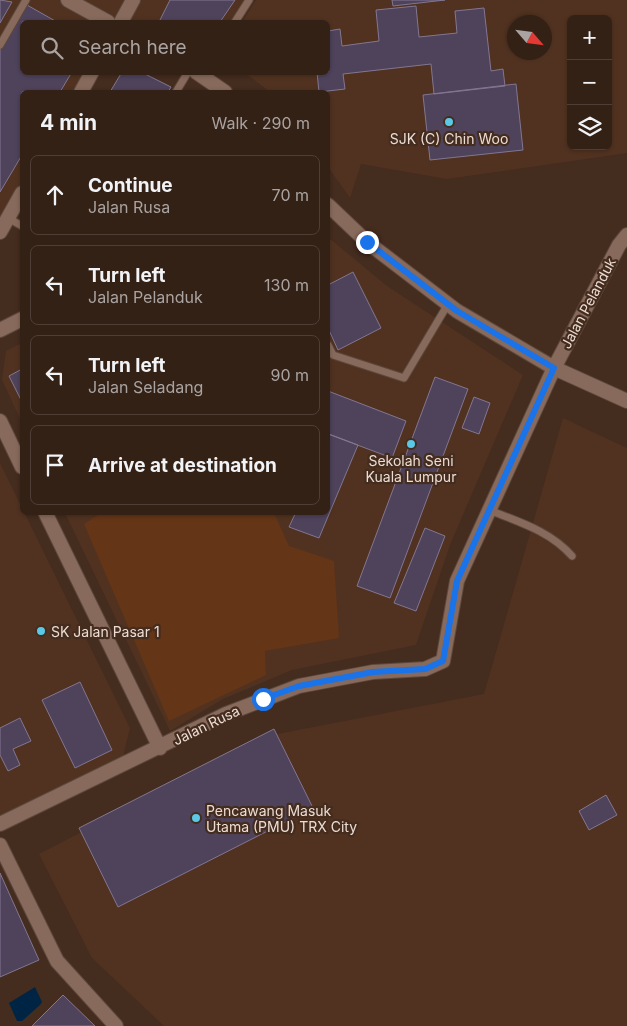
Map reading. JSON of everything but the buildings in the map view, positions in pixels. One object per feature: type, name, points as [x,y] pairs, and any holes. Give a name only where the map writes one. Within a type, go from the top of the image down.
[{"type":"street","points":[[68,0],[104,20]]},
{"type":"street","points":[[122,20],[132,0]]},
{"type":"street","points":[[82,90],[90,75]]},
{"type":"street","points":[[202,75],[222,90]]},
{"type":"street","points":[[0,232],[20,197]]},
{"type":"street","points":[[330,207],[367,242],[448,304],[554,368],[627,401]]},
{"type":"street","name":"Jalan Pelanduk","points":[[425,669],[443,661],[457,581],[554,368],[619,245],[627,235]]},
{"type":"street","points":[[0,330],[20,320]]},
{"type":"street","points":[[0,421],[20,463]]},
{"type":"street","points":[[46,515],[160,748]]},
{"type":"street","name":"Jalan Rusa","points":[[0,824],[160,748],[226,714],[299,686],[373,672],[425,669]]},
{"type":"street","points":[[2,853],[57,961],[116,1026]]},
{"type":"lane","points":[[0,45],[26,0]]},
{"type":"lane","points":[[236,20],[249,0]]},
{"type":"lane","points":[[177,90],[186,75]]},
{"type":"lane","points":[[8,218],[20,225]]},
{"type":"lane","points":[[330,349],[333,355],[404,378],[448,304]]},
{"type":"lane","points":[[489,510],[542,531],[564,547],[572,556]]},
{"type":"shaded area","points":[[0,0],[244,0],[231,20],[20,20],[20,75],[84,75],[74,90],[20,90],[20,186],[0,221]]},
{"type":"shaded area","name":"SJK (C) Chin Woo","points":[[256,0],[627,0],[627,153],[447,179],[361,164],[350,198],[330,170],[330,90],[267,90],[248,75],[330,75],[330,20],[243,20]]},
{"type":"shaded area","name":"Sekolah Seni Kuala Lumpur","points":[[330,239],[387,286],[523,375],[450,545],[416,645],[292,670],[223,699],[170,731],[66,515],[330,515]]},
{"type":"shaded area","points":[[20,344],[20,419],[2,380],[6,351]]},
{"type":"shaded area","points":[[563,418],[627,448],[627,1026],[164,1026],[92,958],[39,854],[267,736],[484,694]]},
{"type":"shaded area","name":"SK Jalan Pasar 1","points":[[0,463],[20,504],[20,515],[26,515],[130,728],[123,757],[0,818]]},
{"type":"shaded area","points":[[98,515],[275,515],[289,546],[334,561],[339,638],[265,651],[266,675],[169,721],[84,524]]},
{"type":"water","points":[[35,987],[42,1002],[22,1021],[17,1021],[9,1003]]},
{"type":"place","name":"SJK (C) Chin Woo","points":[[449,122]]},
{"type":"place","name":"Sekolah Seni Kuala Lumpur","points":[[411,444]]},
{"type":"place","name":"SK Jalan Pasar 1","points":[[41,631]]},
{"type":"place","name":"Pencawang Masuk Utama (PMU) TRX City","points":[[196,818]]},
{"type":"route","points":[[263,699],[299,686],[373,672],[425,669],[443,661],[445,640],[457,581],[472,552],[498,488],[554,368],[457,311],[367,242]]}]
